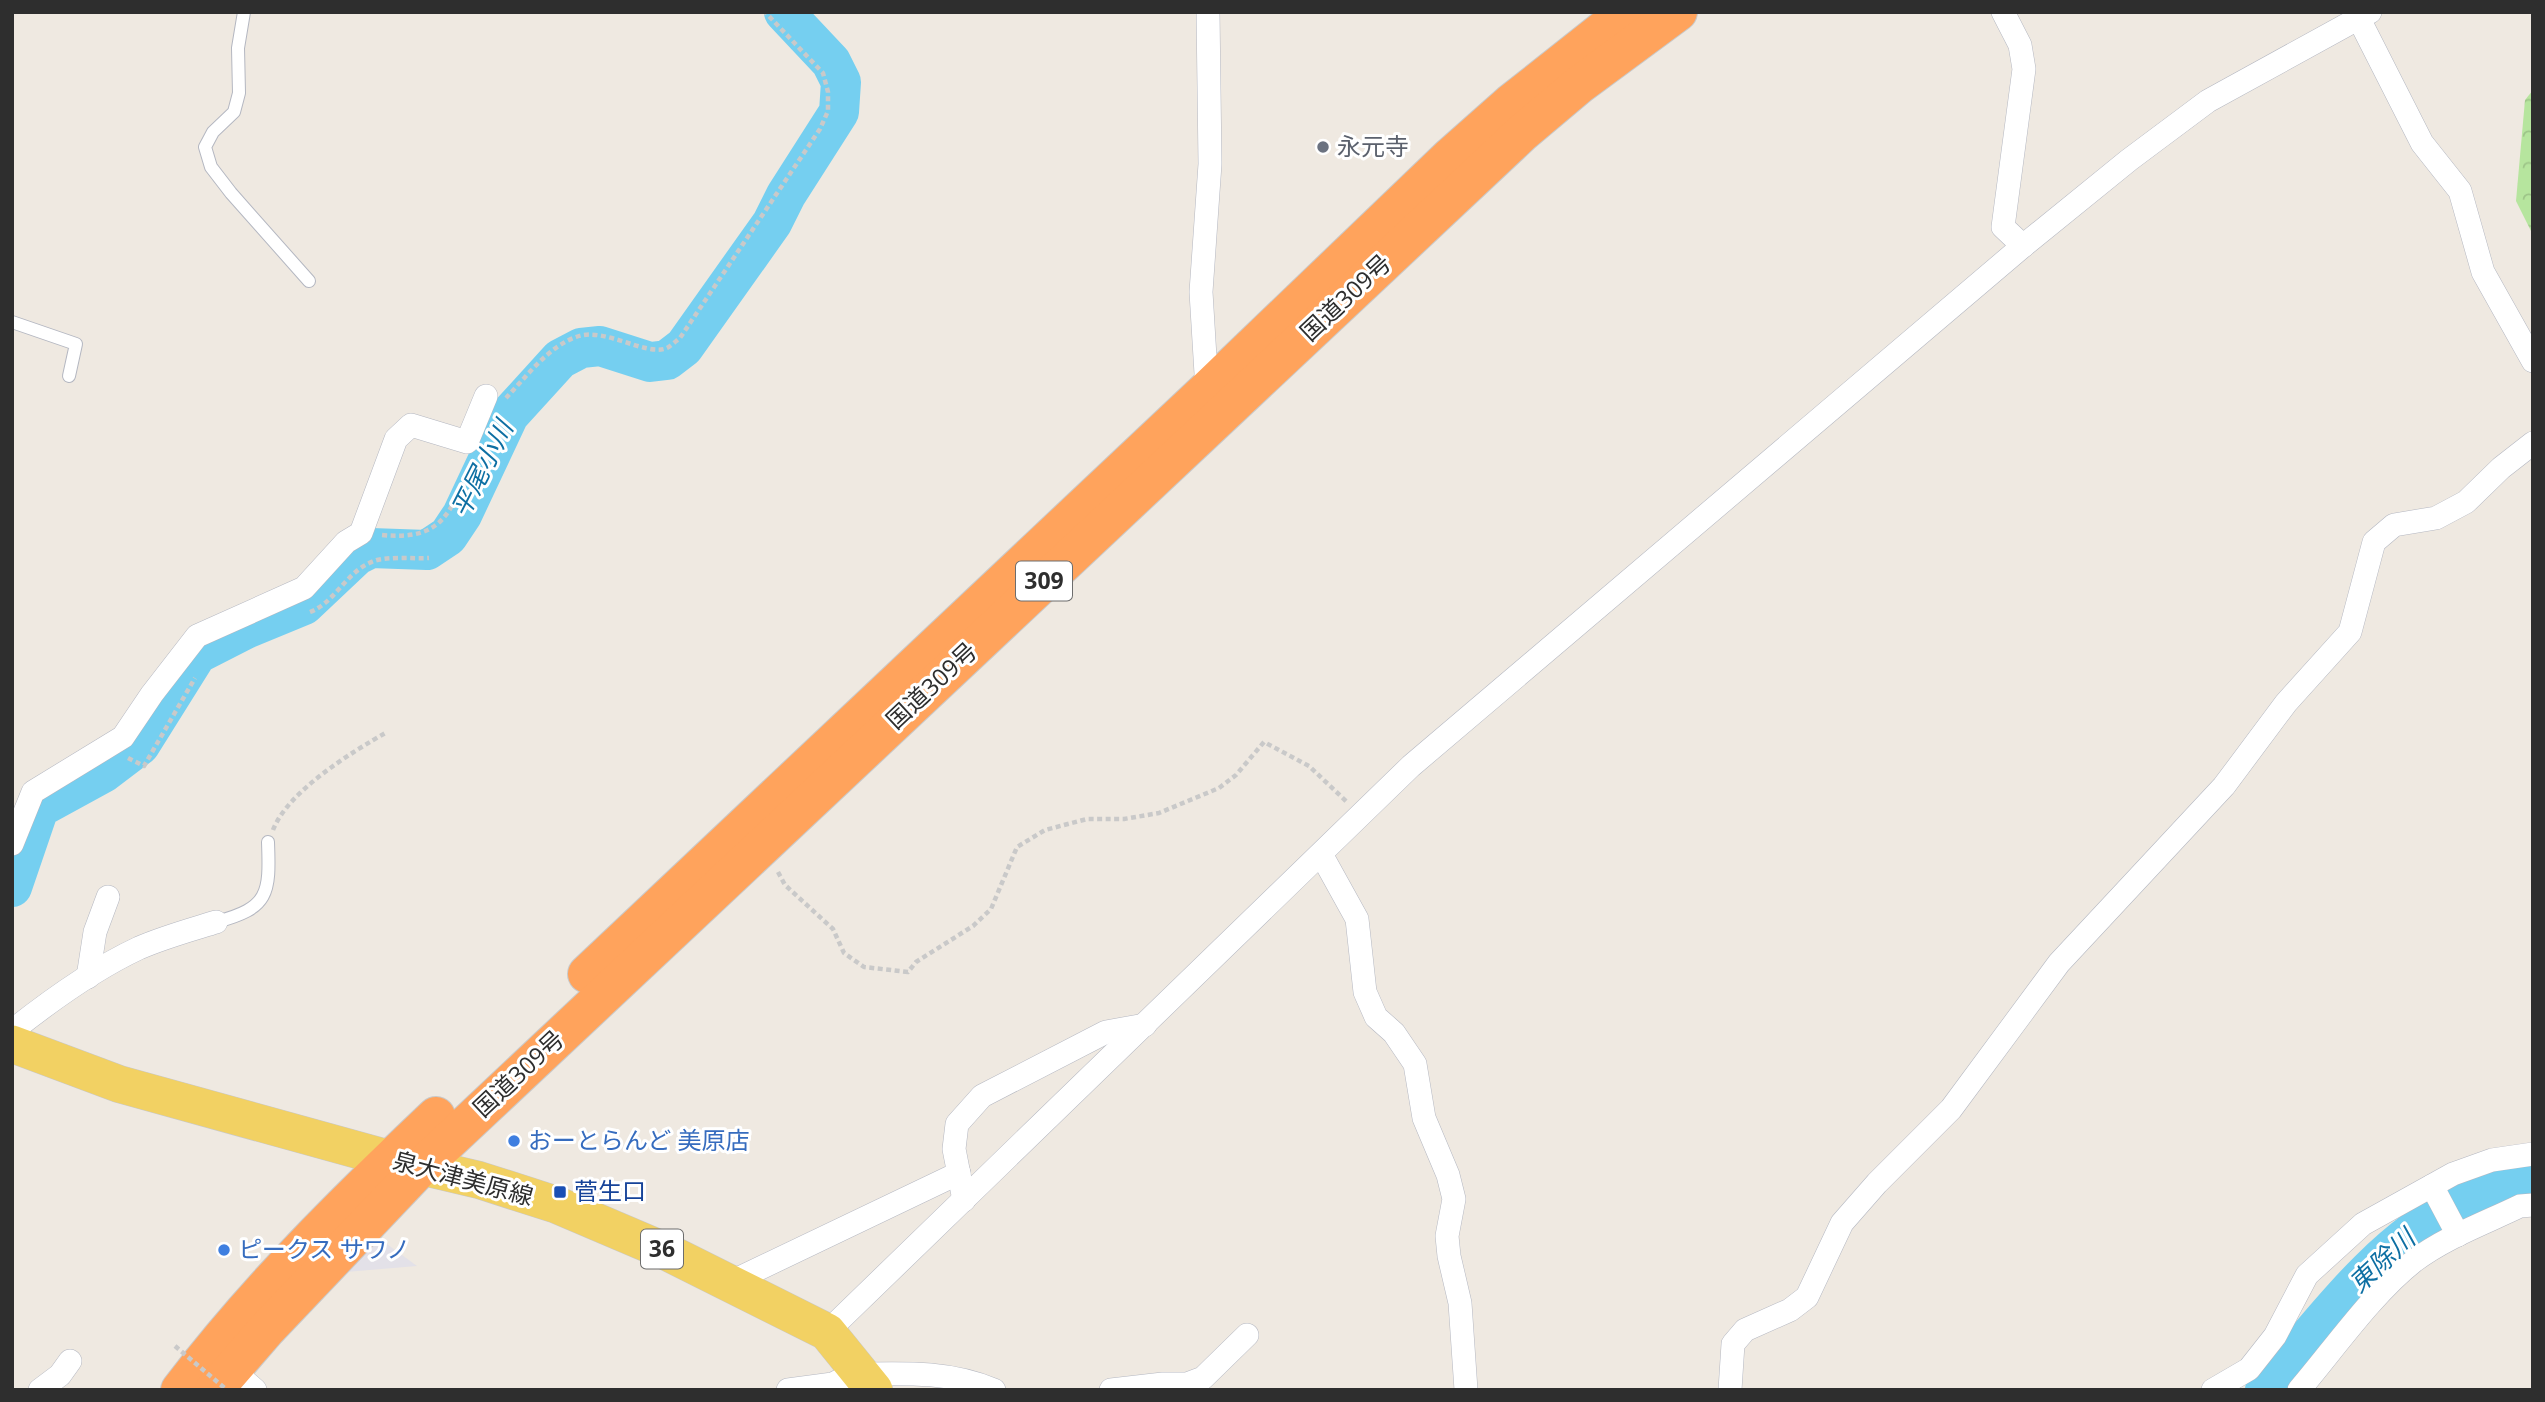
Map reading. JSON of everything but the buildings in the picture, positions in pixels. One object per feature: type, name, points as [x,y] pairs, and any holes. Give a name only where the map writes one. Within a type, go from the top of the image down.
[{"type":"highway","name":"国道309号","points":[[180,1390],[271,1281],[769,840],[1216,400],[1450,157],[1511,103],[1626,12]]},
{"type":"highway","name":"国道309号","points":[[231,1384],[406,1162],[1216,400],[1579,85],[1678,12]]},
{"type":"main road","name":"泉大津美原線","points":[[12,1044],[119,1084],[479,1180],[557,1205],[665,1251],[827,1332],[868,1380]]},
{"type":"street","points":[[1208,12],[1210,164],[1201,292],[1216,400]]},
{"type":"street","points":[[2003,12],[2020,45],[2024,69],[2003,227],[2023,246]]},
{"type":"street","points":[[827,1332],[1411,766],[2023,246],[2129,160],[2208,101],[2362,14],[2422,143],[2460,191],[2483,272],[2533,361]]},
{"type":"street","points":[[12,844],[33,792],[123,737],[197,636],[304,588],[346,542],[362,533],[396,439],[411,425],[467,442],[493,401]]},
{"type":"street","points":[[1731,1390],[1733,1344],[1745,1331],[1790,1310],[1807,1297],[1842,1223],[1951,1109],[2059,962],[2224,786],[2286,703],[2350,632],[2374,542],[2394,525],[2436,518],[2466,502],[2501,468],[2533,443]]},
{"type":"street","points":[[1321,854],[1357,919],[1365,992],[1376,1017],[1394,1033],[1415,1064],[1424,1118],[1448,1175],[1454,1199],[1447,1236],[1460,1303],[1466,1390]]},
{"type":"street","points":[[88,977],[95,932],[108,898]]},
{"type":"street","points":[[12,1031],[88,977],[137,949],[216,922]]},
{"type":"street","points":[[964,1200],[954,1149],[957,1125],[982,1096],[1106,1032],[1145,1025]]},
{"type":"street","points":[[2213,1390],[2249,1369],[2275,1336],[2307,1275],[2363,1224],[2453,1174],[2492,1160],[2533,1154]]},
{"type":"street","points":[[729,1283],[959,1173]]},
{"type":"street","points":[[2432,1186],[2458,1235]]},
{"type":"street","points":[[2299,1390],[2385,1289],[2415,1261],[2458,1235],[2520,1206],[2533,1205]]},
{"type":"street","points":[[1111,1390],[1187,1384],[1203,1378],[1247,1335]]},
{"type":"street","points":[[40,1390],[60,1375],[70,1361]]},
{"type":"street","points":[[788,1390],[919,1373],[950,1375],[993,1390]]},
{"type":"lane","points":[[244,12],[238,48],[239,93],[234,112],[213,132],[205,147],[211,167],[231,193],[309,281]]},
{"type":"lane","points":[[12,322],[76,344],[69,376]]},
{"type":"lane","points":[[216,922],[241,915],[260,902],[268,890],[268,842]]},
{"type":"path","points":[[493,401],[560,345],[578,335],[600,335],[656,349],[666,348],[680,338],[820,129],[828,111],[828,92],[823,73],[765,12]]},
{"type":"path","points":[[362,533],[411,537],[428,531],[448,513],[477,453]]},
{"type":"path","points":[[305,614],[322,607],[348,576],[377,559],[429,558]]},
{"type":"path","points":[[107,747],[144,766],[196,677]]},
{"type":"path","points":[[268,842],[274,825],[284,810],[306,788],[347,755],[387,732]]},
{"type":"path","points":[[769,840],[778,873],[785,885],[833,929],[844,953],[863,967],[908,972],[916,962],[974,926],[991,909],[1017,847],[1045,830],[1087,819],[1124,819],[1159,813],[1219,788],[1237,775],[1264,741],[1309,766],[1360,815]]},
{"type":"path","points":[[175,1346],[231,1384]]},
{"type":"shaded area","points":[[380,1239],[417,1266],[346,1272]]},
{"type":"green space","points":[[2533,90],[2533,235],[2516,201],[2525,100]]},
{"type":"waterway","name":"平尾小川","points":[[12,887],[39,808],[103,773],[140,745],[197,654],[246,629],[304,605],[357,555],[371,548],[427,550],[448,536],[462,515],[509,415],[560,359],[581,348],[600,346],[650,362],[667,360],[684,347],[772,223],[786,195],[839,112],[841,82],[831,62],[784,12]]},
{"type":"waterway","name":"東除川","points":[[2265,1390],[2354,1286],[2404,1239],[2469,1198],[2533,1181]]},
{"type":"place","name":"永元寺","points":[[1323,147]]},
{"type":"place","name":"おーとらんど 美原店","points":[[514,1141]]},
{"type":"place","name":"菅生口","points":[[560,1192]]},
{"type":"place","name":"ピークス サワノ","points":[[224,1250]]}]
